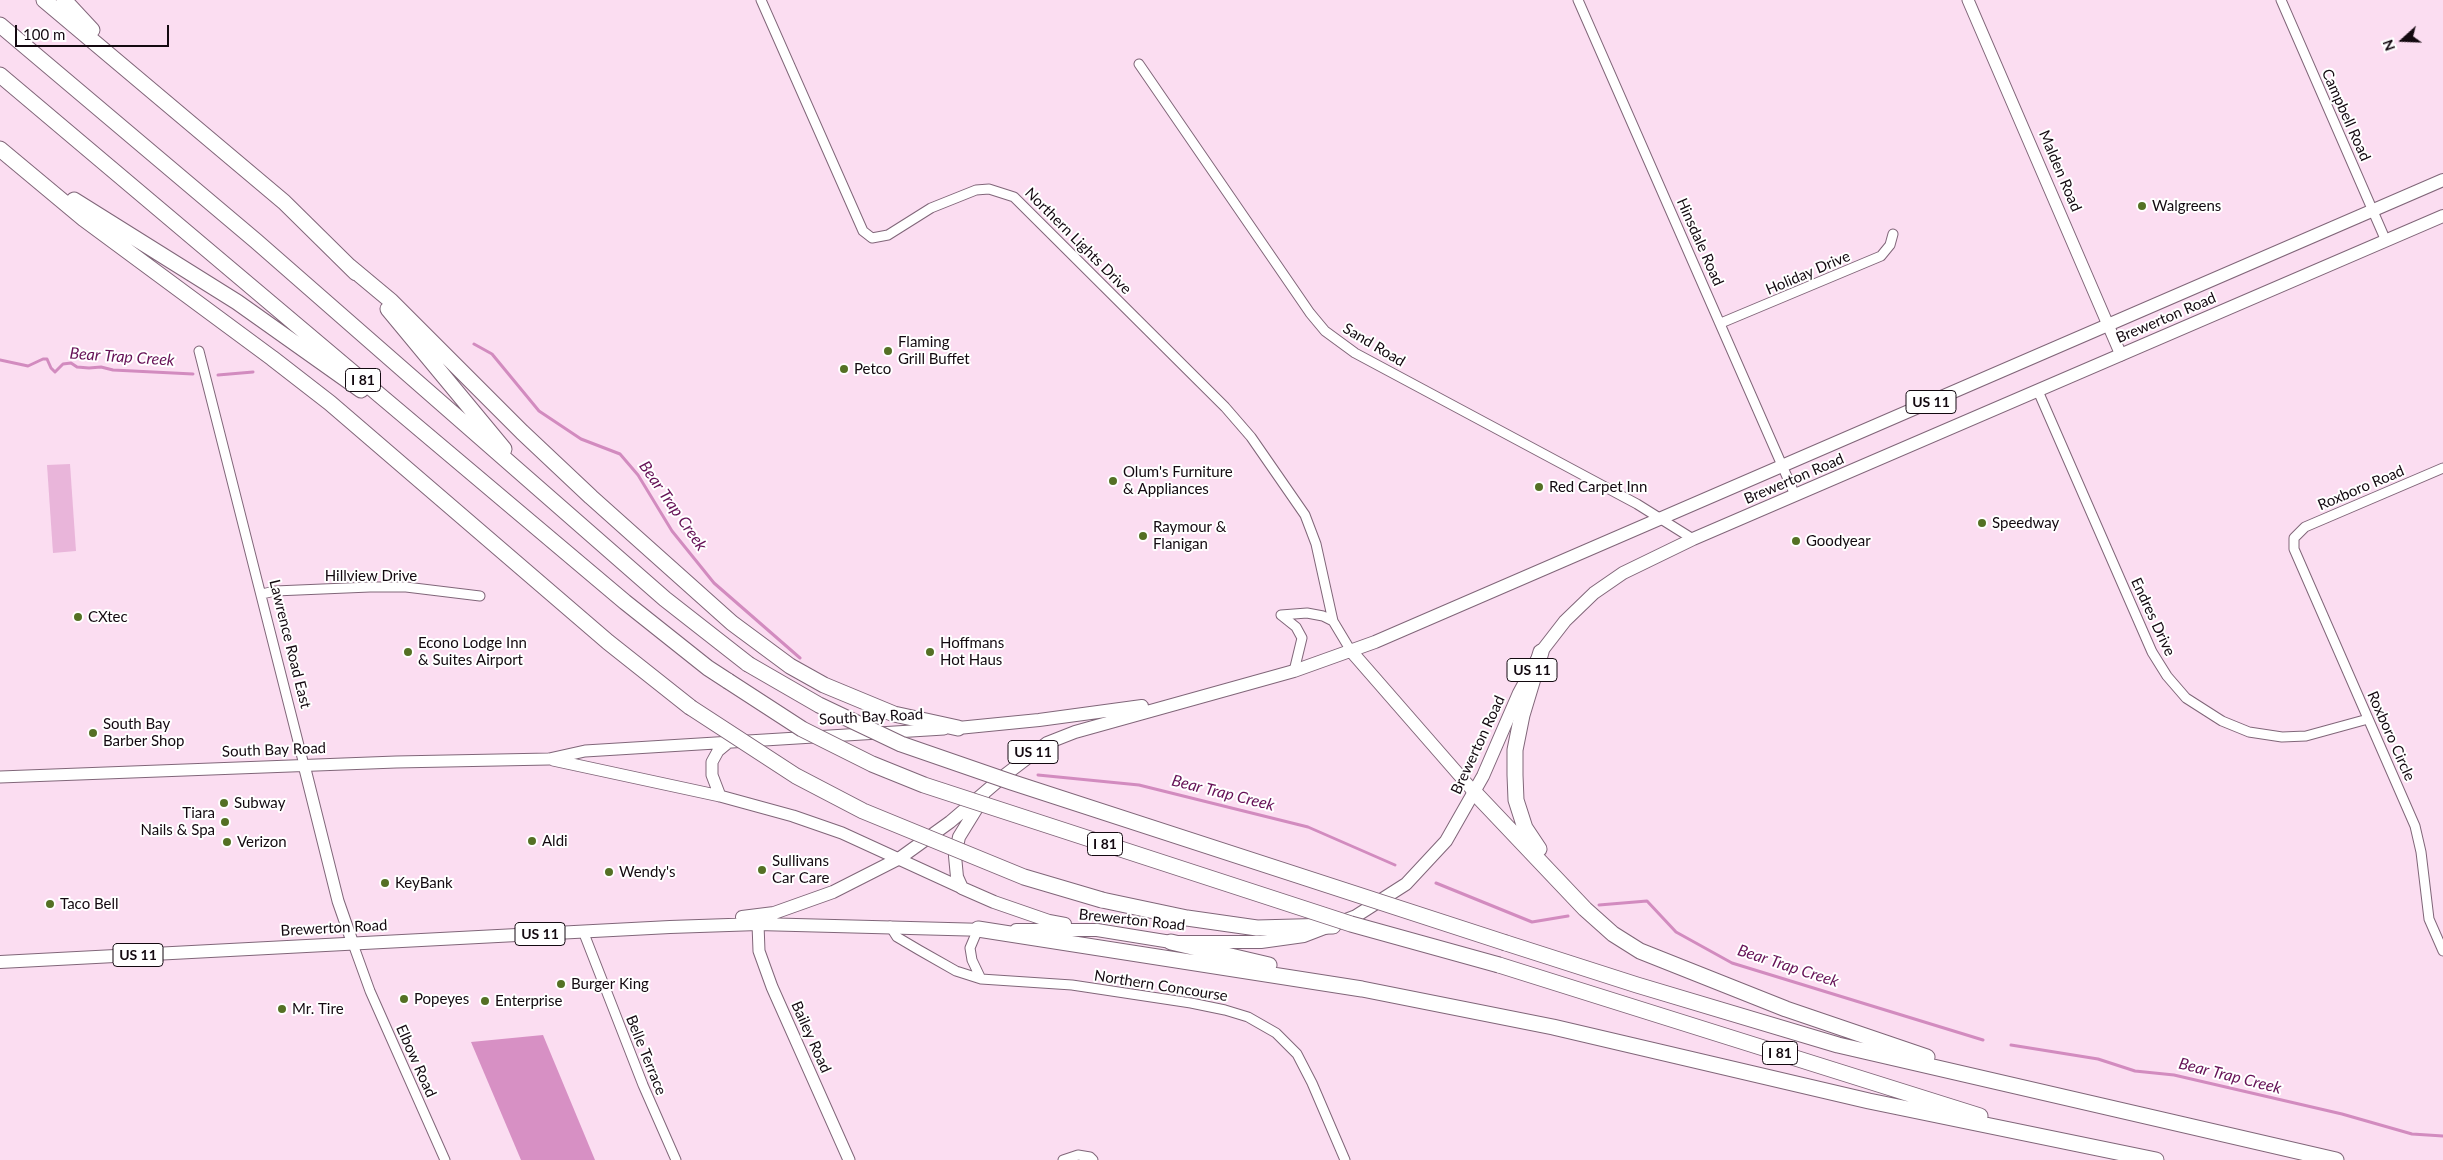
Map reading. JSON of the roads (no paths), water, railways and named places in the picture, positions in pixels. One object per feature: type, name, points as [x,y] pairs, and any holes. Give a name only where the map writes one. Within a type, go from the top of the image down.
[{"type":"highway","points":[[44,0],[284,202],[350,266],[391,301],[578,484],[732,623],[790,666],[824,685],[894,714],[958,728]]},
{"type":"highway","points":[[64,0],[145,85]]},
{"type":"highway","name":"I 81","points":[[0,25],[256,241],[665,600],[748,664],[819,705],[901,744],[1012,782],[1637,985],[1838,1045],[2336,1160]]},
{"type":"highway","name":"I 81","points":[[0,76],[625,602],[708,668],[802,729],[872,764],[924,785],[1351,924],[1499,965],[2061,1142],[2156,1160]]},
{"type":"highway","points":[[0,142],[71,198],[237,302],[439,445]]},
{"type":"highway","points":[[0,149],[84,219],[330,403],[608,642],[690,707],[796,776],[863,811],[1024,877],[1102,900],[1187,918],[1257,928],[1333,926]]},
{"type":"highway","points":[[350,266],[536,487]]},
{"type":"highway","points":[[1541,652],[1522,715],[1515,750],[1516,800],[1525,828],[1561,884]]},
{"type":"highway","points":[[1474,792],[1561,884],[1613,934],[1640,951],[1786,1009],[2004,1084]]},
{"type":"highway","points":[[978,930],[1362,989],[1553,1027],[1869,1101],[2061,1142]]},
{"type":"highway","points":[[1171,942],[1362,989]]},
{"type":"main road","name":"Malden Road","points":[[1968,0],[2122,355]]},
{"type":"main road","name":"Brewerton Road","points":[[670,926],[774,913],[834,892],[900,858],[950,822],[1032,753],[1075,732],[1294,671],[1351,651],[1510,585],[1659,518],[2443,180]]},
{"type":"main road","name":"Brewerton Road","points":[[0,962],[670,926],[758,924],[890,926],[978,930],[1097,930],[1171,942],[1261,942],[1304,936],[1333,926],[1373,907],[1396,892],[1424,867],[1456,828],[1519,693],[1541,652],[1564,621],[1600,589],[1634,567],[1693,539],[2443,216]]},
{"type":"main road","points":[[1351,651],[1474,792]]},
{"type":"main road","name":"South Bay Road","points":[[0,777],[304,765],[549,759],[585,751],[958,728],[1039,720],[1195,699]]},
{"type":"main road","points":[[720,796],[712,776],[712,762],[718,751],[730,741]]},
{"type":"main road","name":"South Bay Road","points":[[549,759],[720,796],[825,827],[900,858],[994,902],[1049,922],[1097,930]]},
{"type":"main road","name":"Lawrence Road East","points":[[304,765],[338,901],[353,944]]},
{"type":"main road","points":[[962,888],[956,877],[955,856],[960,837],[988,789]]},
{"type":"main road","points":[[758,924],[774,913]]},
{"type":"main road","name":"Bailey Road","points":[[758,924],[759,951],[772,987],[849,1160]]},
{"type":"street","name":"Northern Lights Drive","points":[[761,0],[863,231],[872,238],[888,235],[931,208],[976,190],[989,189],[1014,197],[1225,407],[1250,437],[1305,515],[1316,544],[1333,621],[1351,651]]},
{"type":"street","name":"Hinsdale Road","points":[[1578,0],[1796,495]]},
{"type":"street","name":"Campbell Road","points":[[2281,0],[2386,241]]},
{"type":"street","name":"Sand Road","points":[[1139,64],[1310,313],[1326,331],[1354,353],[1659,518],[1693,539]]},
{"type":"street","name":"Holiday Drive","points":[[1721,323],[1881,256],[1890,245],[1893,234]]},
{"type":"street","name":"Lawrence Road East","points":[[200,351],[304,765]]},
{"type":"street","name":"Endres Drive","points":[[2038,391],[2152,652],[2167,676],[2186,698],[2222,721],[2250,732],[2282,737],[2307,736],[2368,719]]},
{"type":"street","name":"Roxboro Road","points":[[2294,538],[2305,527],[2443,468]]},
{"type":"street","name":"Roxboro Circle","points":[[2294,538],[2294,549],[2415,826],[2421,852],[2429,919],[2443,951]]},
{"type":"street","name":"Hillview Drive","points":[[262,594],[275,591],[370,587],[406,588],[480,596]]},
{"type":"street","points":[[1294,671],[1302,638],[1296,627],[1281,616],[1307,613],[1323,616],[1333,621]]},
{"type":"street","name":"Northern Concourse","points":[[890,926],[897,937],[919,950],[956,971],[981,979],[1072,986],[1191,1003],[1248,1017],[1276,1033],[1297,1054],[1312,1083],[1345,1160]]},
{"type":"street","points":[[978,930],[970,948],[972,960],[981,979]]},
{"type":"street","name":"Belle Terrace","points":[[583,931],[643,1085],[676,1160]]},
{"type":"street","name":"Elbow Road","points":[[353,944],[370,991],[445,1160]]},
{"type":"street","points":[[1063,1160],[1078,1155],[1090,1156],[1093,1160]]},
{"type":"waterway","name":"Bear Trap Creek","points":[[474,344],[492,354],[539,411],[581,439],[620,454],[638,475],[672,531],[714,583],[800,658]]},
{"type":"waterway","name":"Bear Trap Creek","points":[[0,360],[28,366],[47,359],[55,372],[63,364],[71,363],[77,367],[193,374]]},
{"type":"waterway","name":"Bear Trap Creek","points":[[218,375],[253,372]]},
{"type":"waterway","name":"Bear Trap Creek","points":[[1038,775],[1139,785],[1308,827],[1395,865]]},
{"type":"waterway","name":"Bear Trap Creek","points":[[1436,883],[1532,922],[1568,916]]},
{"type":"waterway","name":"Bear Trap Creek","points":[[1599,905],[1647,901],[1676,932],[1732,963],[1983,1040]]},
{"type":"waterway","name":"Bear Trap Creek","points":[[2011,1045],[2098,1059],[2135,1071],[2174,1075],[2342,1114],[2412,1134],[2443,1136]]},
{"type":"place","name":"Walgreens","points":[[2142,206]]},
{"type":"place","name":"Flaming Grill Buffet","points":[[888,351]]},
{"type":"place","name":"Petco","points":[[844,369]]},
{"type":"place","name":"Olum's Furniture & Appliances","points":[[1113,481]]},
{"type":"place","name":"Red Carpet Inn","points":[[1539,487]]},
{"type":"place","name":"Speedway","points":[[1982,523]]},
{"type":"place","name":"Raymour & Flanigan","points":[[1143,536]]},
{"type":"place","name":"Goodyear","points":[[1796,541]]},
{"type":"place","name":"CXtec","points":[[78,617]]},
{"type":"place","name":"Econo Lodge Inn & Suites Airport","points":[[408,652]]},
{"type":"place","name":"Hoffmans Hot Haus","points":[[930,652]]},
{"type":"place","name":"South Bay Barber Shop","points":[[93,733]]},
{"type":"place","name":"Subway","points":[[224,803]]},
{"type":"place","name":"Tiara Nails & Spa","points":[[225,822]]},
{"type":"place","name":"Aldi","points":[[532,841]]},
{"type":"place","name":"Verizon","points":[[227,842]]},
{"type":"place","name":"Sullivans Car Care","points":[[762,870]]},
{"type":"place","name":"Wendy's","points":[[609,872]]},
{"type":"place","name":"KeyBank","points":[[385,883]]},
{"type":"place","name":"Taco Bell","points":[[50,904]]},
{"type":"place","name":"Burger King","points":[[561,984]]},
{"type":"place","name":"Popeyes","points":[[404,999]]},
{"type":"place","name":"Enterprise","points":[[485,1001]]},
{"type":"place","name":"Mr. Tire","points":[[282,1009]]}]
